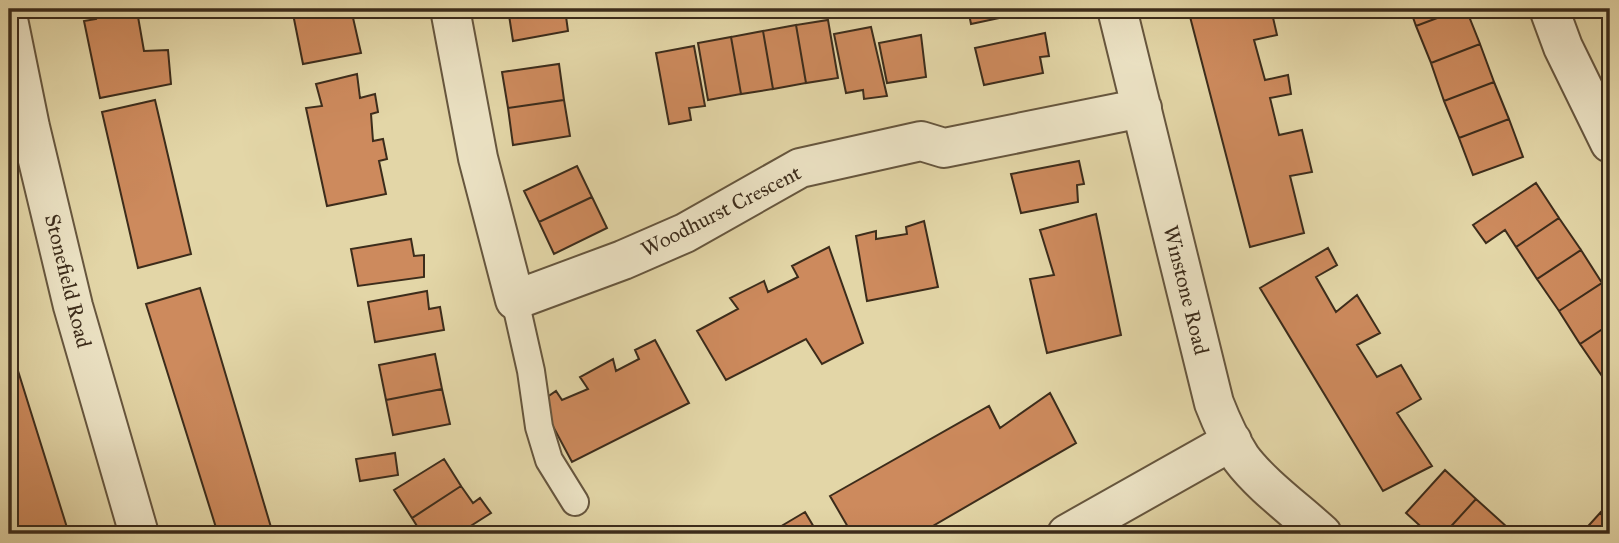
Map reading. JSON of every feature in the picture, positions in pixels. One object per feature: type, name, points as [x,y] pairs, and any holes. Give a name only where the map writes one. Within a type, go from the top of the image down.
[{"type":"street","points":[[450,9],[478,158],[515,300]]},
{"type":"street","name":"Winstone Road","points":[[1117,9],[1214,403],[1241,458],[1322,534]]},
{"type":"street","points":[[1549,9],[1563,47],[1610,143]]},
{"type":"street","name":"Stonefield Road","points":[[9,24],[30,127],[73,306],[139,534]]},
{"type":"street","name":"Woodhurst Crescent","points":[[515,300],[623,260],[685,233],[800,168],[921,141],[944,148],[1142,108]]},
{"type":"street","points":[[1067,534],[1232,441]]},
{"type":"lane","points":[[515,300],[527,350],[542,438],[549,460],[575,502]]},
{"type":"building","points":[[94,9],[149,9],[137,11],[144,51],[168,50],[171,84],[100,98],[84,21],[96,19]]},
{"type":"building","points":[[292,9],[351,9],[361,53],[303,64]]},
{"type":"building","points":[[508,9],[565,9],[568,31],[513,41]]},
{"type":"building","points":[[968,9],[1037,9],[1037,10],[971,24]]},
{"type":"building","points":[[1188,9],[1271,9],[1277,35],[1254,40],[1265,80],[1288,75],[1291,94],[1270,98],[1279,135],[1302,130],[1312,172],[1290,176],[1304,233],[1250,247]]},
{"type":"building","points":[[1410,9],[1461,9],[1416,26]]},
{"type":"building","points":[[1466,9],[1480,44],[1431,63],[1416,26]]},
{"type":"building","points":[[828,20],[838,78],[806,83],[796,25]]},
{"type":"building","points":[[796,25],[806,83],[773,89],[763,31]]},
{"type":"building","points":[[871,27],[887,96],[864,99],[863,90],[846,93],[834,34]]},
{"type":"building","points":[[763,31],[773,89],[741,94],[731,37]]},
{"type":"building","points":[[1045,33],[1049,56],[1040,57],[1043,73],[984,85],[975,48]]},
{"type":"building","points":[[921,35],[926,77],[887,83],[879,43]]},
{"type":"building","points":[[731,37],[741,94],[708,100],[698,43]]},
{"type":"building","points":[[1480,44],[1494,82],[1444,101],[1431,63]]},
{"type":"building","points":[[694,46],[705,106],[689,108],[691,120],[669,124],[656,53]]},
{"type":"building","points":[[559,64],[564,100],[508,108],[502,72]]},
{"type":"building","points":[[357,74],[360,98],[375,94],[378,112],[371,114],[373,141],[383,139],[387,159],[379,161],[386,194],[327,206],[306,108],[322,106],[316,84]]},
{"type":"building","points":[[1494,82],[1509,119],[1459,138],[1444,101]]},
{"type":"building","points":[[155,100],[191,254],[138,268],[102,112]]},
{"type":"building","points":[[564,100],[570,136],[513,145],[508,108]]},
{"type":"building","points":[[1509,119],[1523,157],[1473,175],[1459,138]]},
{"type":"building","points":[[1079,161],[1084,184],[1077,185],[1078,202],[1021,213],[1011,174]]},
{"type":"building","points":[[577,166],[592,197],[539,222],[524,191]]},
{"type":"building","points":[[1536,183],[1559,218],[1516,247],[1505,230],[1486,243],[1473,225]]},
{"type":"building","points":[[592,197],[607,228],[554,254],[539,222]]},
{"type":"building","points":[[1096,214],[1121,335],[1047,353],[1030,279],[1054,275],[1040,230]]},
{"type":"building","points":[[1559,218],[1581,250],[1537,279],[1516,247]]},
{"type":"building","points":[[924,221],[938,287],[867,301],[856,236],[876,231],[876,239],[907,234],[906,227]]},
{"type":"building","points":[[411,239],[414,256],[424,255],[424,277],[358,286],[351,249]]},
{"type":"building","points":[[829,247],[863,343],[822,364],[806,339],[726,380],[697,331],[738,309],[730,298],[764,281],[768,292],[798,277],[792,266]]},
{"type":"building","points":[[1328,248],[1337,265],[1316,277],[1336,312],[1357,295],[1380,333],[1357,345],[1377,377],[1401,365],[1421,399],[1397,413],[1432,466],[1383,491],[1260,288]]},
{"type":"building","points":[[1581,250],[1602,283],[1559,311],[1537,279]]},
{"type":"building","points":[[1602,283],[1610,295],[1610,324],[1580,344],[1559,311]]},
{"type":"building","points":[[200,288],[273,534],[218,534],[146,304]]},
{"type":"building","points":[[427,291],[429,309],[440,307],[444,330],[375,342],[368,302]]},
{"type":"building","points":[[1610,324],[1610,370],[1602,376],[1580,344]]},
{"type":"building","points":[[655,340],[689,403],[572,462],[540,402],[556,391],[562,400],[588,389],[580,377],[613,359],[616,371],[639,359],[635,350]]},
{"type":"building","points":[[9,342],[69,534],[9,534]]},
{"type":"building","points":[[435,354],[442,389],[386,400],[379,365]]},
{"type":"building","points":[[1610,370],[1610,390],[1602,376]]},
{"type":"building","points":[[442,389],[450,424],[393,435],[386,400]]},
{"type":"building","points":[[1050,393],[1076,443],[919,534],[852,534],[830,496],[989,406],[1000,428]]},
{"type":"building","points":[[395,453],[398,475],[360,481],[356,459]]},
{"type":"building","points":[[444,459],[461,486],[412,518],[394,490]]},
{"type":"building","points":[[1445,470],[1476,499],[1444,534],[1429,534],[1406,513]]},
{"type":"building","points":[[461,486],[473,503],[480,498],[491,513],[458,534],[422,534],[412,518]]},
{"type":"building","points":[[1476,499],[1507,527],[1500,534],[1444,534]]},
{"type":"building","points":[[1610,502],[1610,523],[1600,513]]},
{"type":"building","points":[[805,512],[818,534],[768,534]]},
{"type":"building","points":[[1600,513],[1610,523],[1610,534],[1581,534]]}]
